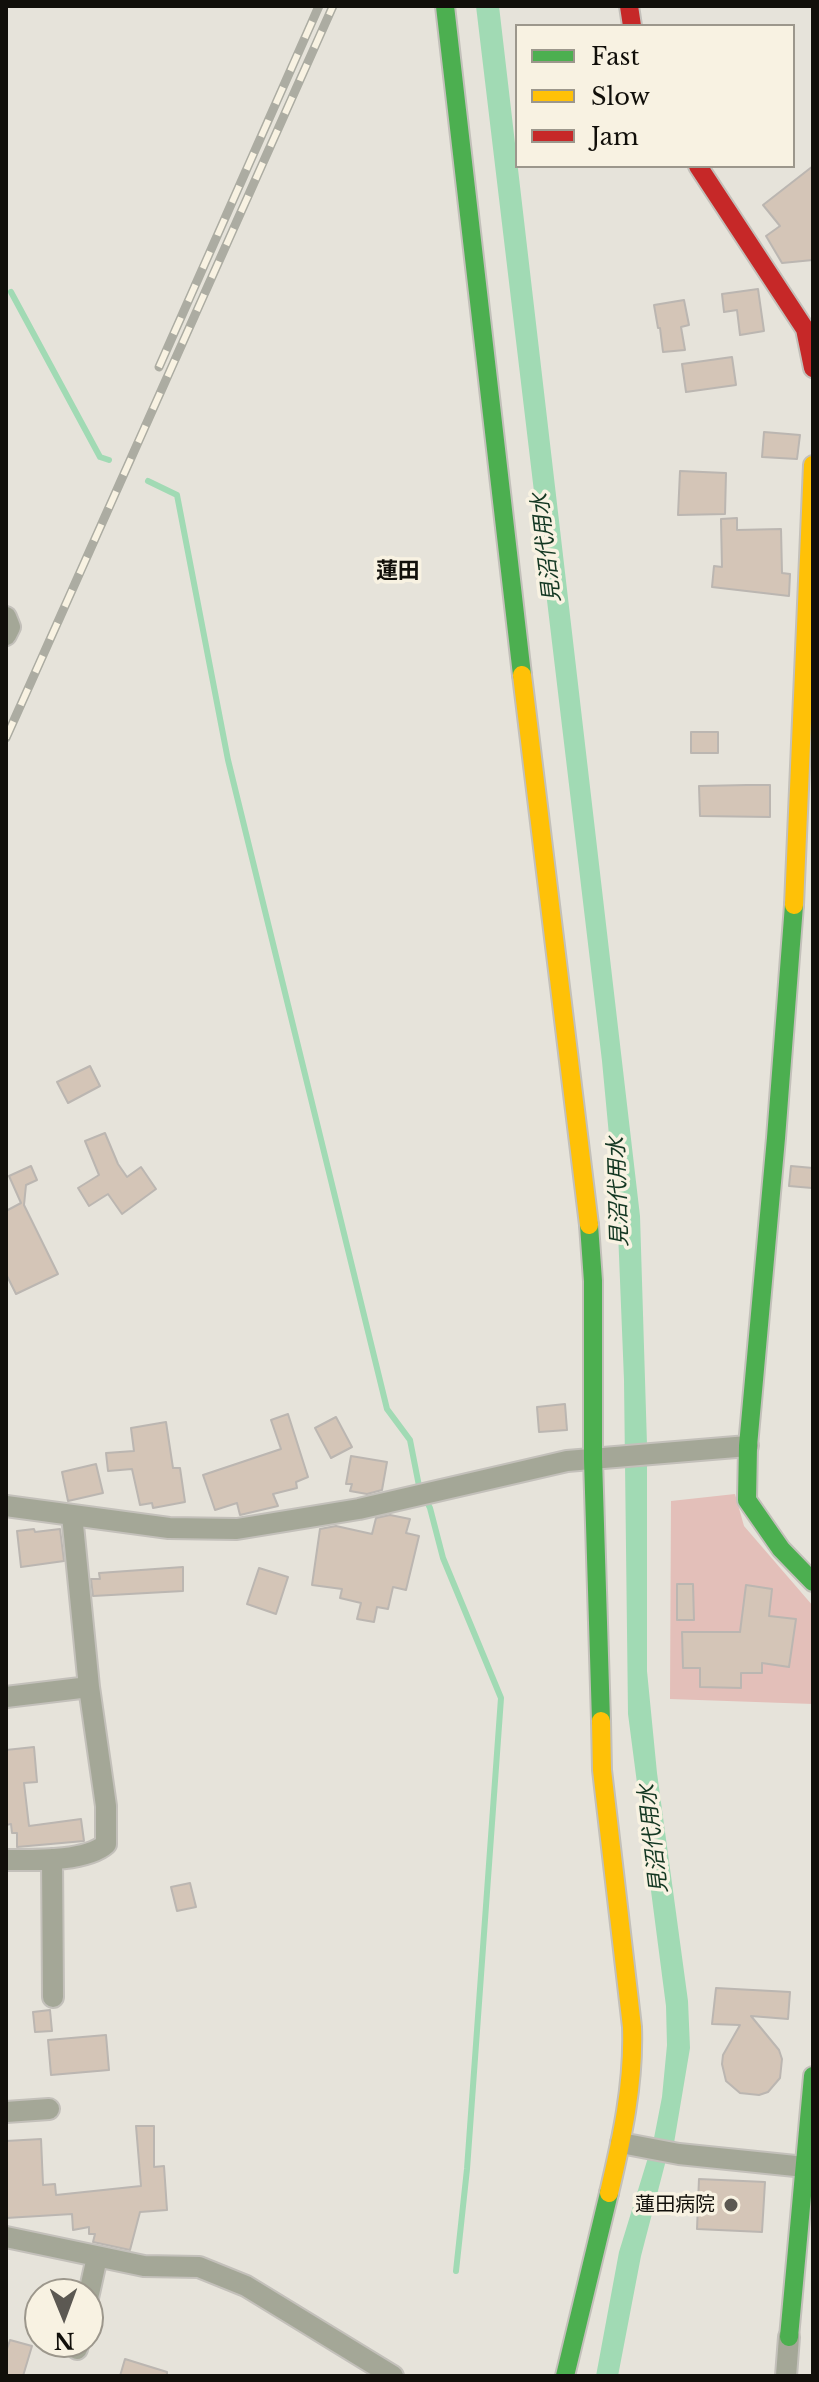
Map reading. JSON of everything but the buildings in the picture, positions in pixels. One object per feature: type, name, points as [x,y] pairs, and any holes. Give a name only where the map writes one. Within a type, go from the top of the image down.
[{"type":"street","points":[[445,6],[589,1227],[593,1281],[593,1459],[602,1770],[632,2027],[633,2064],[621,2143],[565,2376]]},
{"type":"street","points":[[699,168],[805,329],[813,368]]},
{"type":"street","points":[[813,465],[797,860],[775,1153],[748,1446],[747,1500],[781,1549],[813,1582]]},
{"type":"street","points":[[6,617],[10,627],[6,635]]},
{"type":"street","points":[[6,1506],[169,1528],[237,1529],[359,1509],[567,1461],[748,1446]]},
{"type":"street","points":[[6,1860],[52,1859],[100,1850],[106,1844],[106,1806],[89,1687],[72,1515]]},
{"type":"street","points":[[6,1697],[89,1687]]},
{"type":"street","points":[[52,1859],[53,1997]]},
{"type":"street","points":[[786,2376],[813,2076]]},
{"type":"street","points":[[6,2112],[49,2109]]},
{"type":"street","points":[[621,2143],[673,2153],[805,2167]]},
{"type":"street","points":[[6,2237],[144,2266],[199,2267],[246,2286],[393,2376]]},
{"type":"street","points":[[92,2278],[97,2257]]},
{"type":"shaded area","points":[[735,1494],[744,1526],[813,1606],[813,1704],[670,1699],[671,1501]]},
{"type":"water","name":"見沼代用水","points":[[476,6],[499,6],[515,143],[515,168],[518,168],[640,1216],[647,1445],[647,1671],[657,1773],[688,2001],[690,2048],[674,2143],[666,2160],[641,2256],[618,2376],[596,2376],[619,2252],[654,2138],[667,2045],[666,2006],[628,1714],[624,1380],[618,1231],[602,1061]]},
{"type":"waterway","points":[[11,292],[100,457],[109,460]]},
{"type":"waterway","points":[[148,481],[177,495],[228,760],[387,1409],[410,1440],[419,1486],[430,1508],[443,1558],[501,1698],[467,2169],[456,2271]]},
{"type":"railway","points":[[159,367],[319,6]]},
{"type":"railway","points":[[6,738],[333,6]]},
{"type":"traffic: fast","points":[[445,6],[522,675]]},
{"type":"traffic: fast","points":[[794,905],[748,1446],[747,1500],[781,1549],[813,1582]]},
{"type":"traffic: fast","points":[[589,1225],[593,1281],[593,1459],[601,1721]]},
{"type":"traffic: fast","points":[[789,2337],[813,2076]]},
{"type":"traffic: fast","points":[[565,2376],[609,2193]]},
{"type":"traffic: slow","points":[[794,905],[813,465]]},
{"type":"traffic: slow","points":[[522,675],[589,1225]]},
{"type":"traffic: slow","points":[[601,1721],[602,1770],[632,2027],[629,2090],[609,2193]]},
{"type":"traffic: jam","points":[[629,6],[632,24]]},
{"type":"traffic: jam","points":[[699,168],[805,329],[813,368]]},
{"type":"place","name":"蓮田病院","points":[[731,2205]]},
{"type":"district","name":"蓮田","points":[[398,572]]}]
